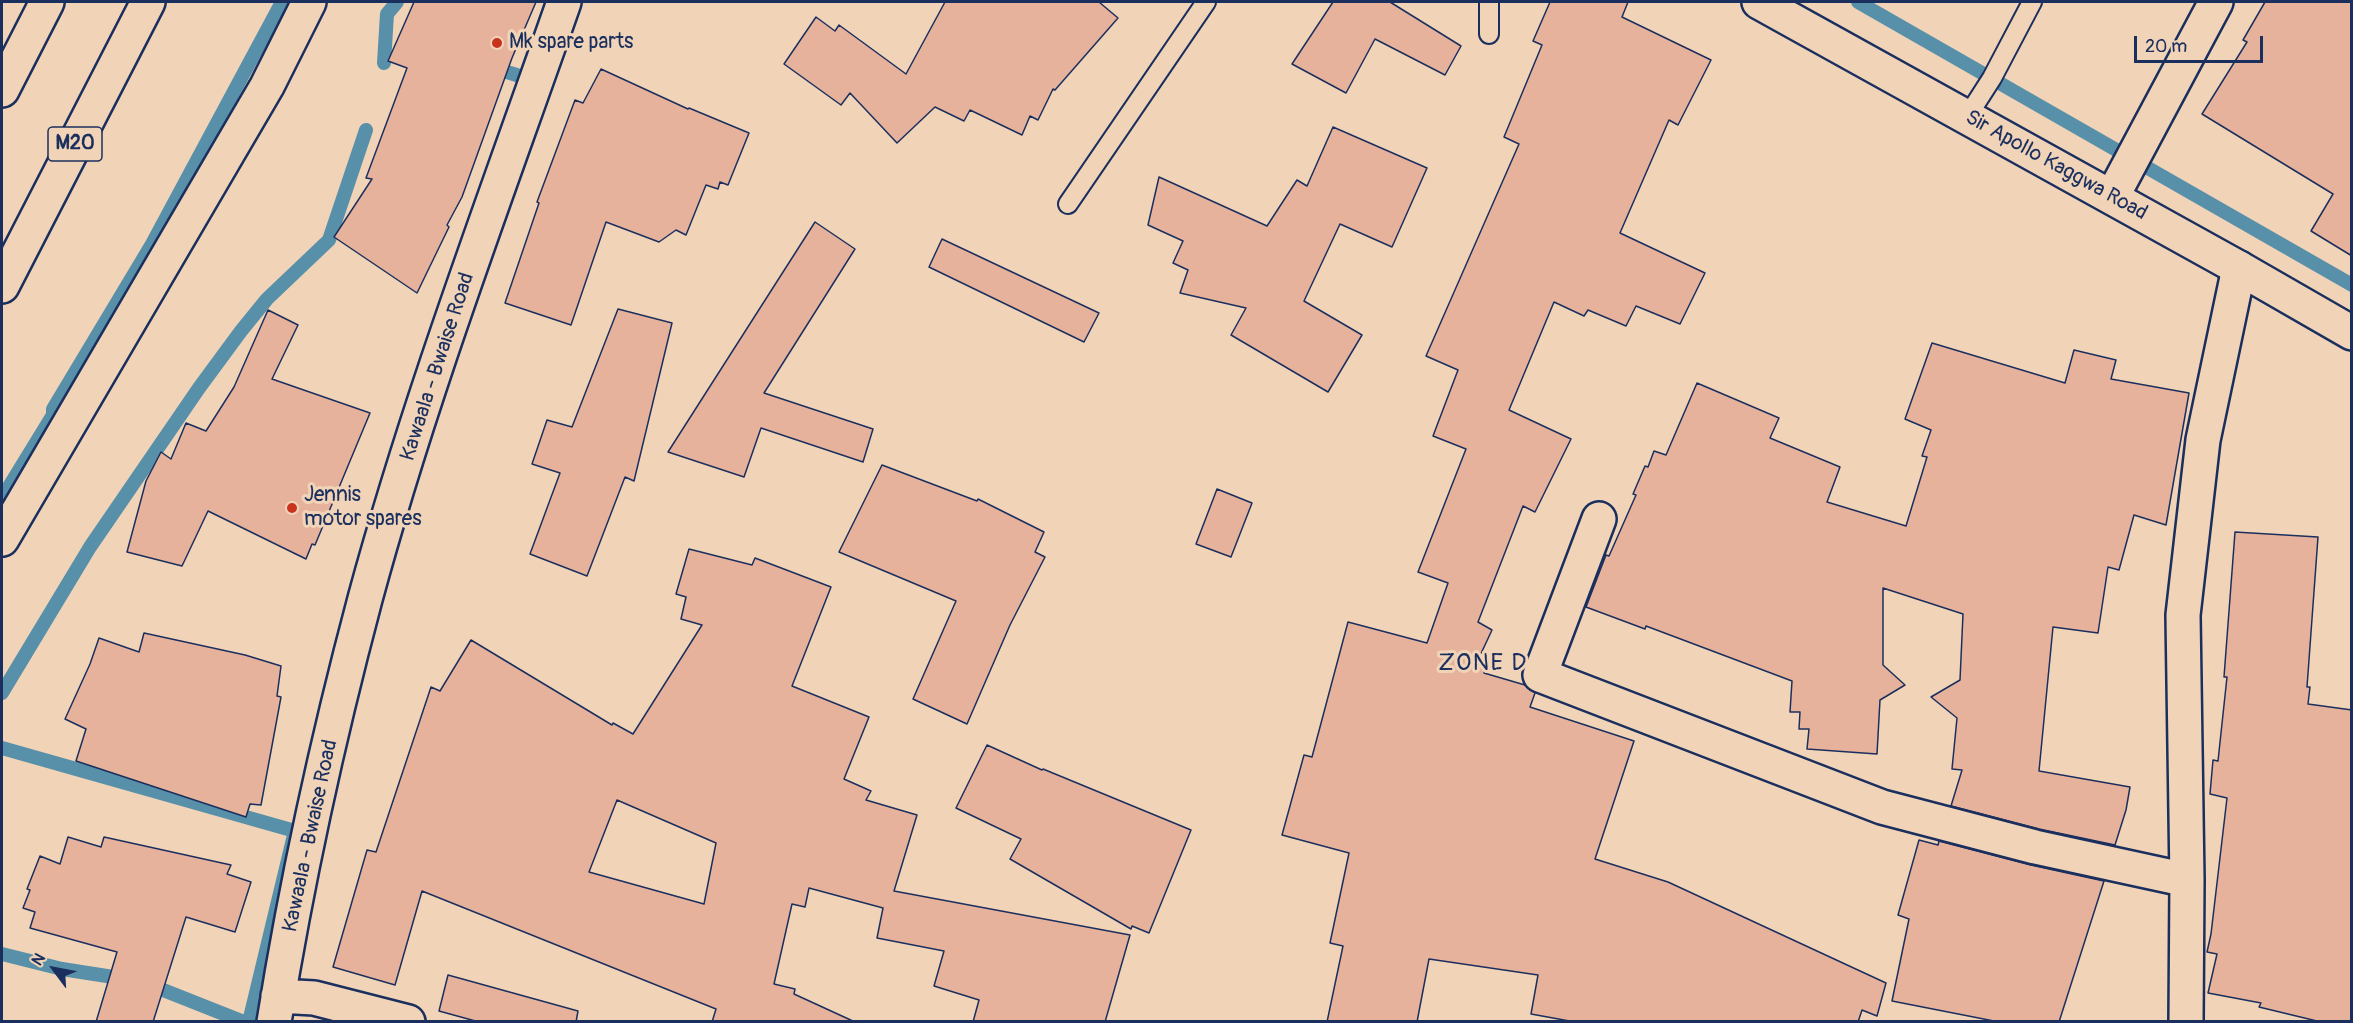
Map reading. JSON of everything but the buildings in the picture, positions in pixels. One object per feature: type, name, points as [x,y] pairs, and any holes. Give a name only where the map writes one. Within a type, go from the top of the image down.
[{"type":"main road","points":[[2,90],[47,2]]},
{"type":"main road","name":"M20","points":[[2,286],[148,2]]},
{"type":"main road","points":[[2,539],[267,86],[309,2]]},
{"type":"main road","name":"Kawaala - Bwaise Road","points":[[276,1009],[310,825],[368,588],[439,358],[564,2]]},
{"type":"main road","name":"Sir Apollo Kaggwa Road","points":[[1759,2],[2352,333]]},
{"type":"main road","points":[[2112,197],[2216,2]]},
{"type":"main road","points":[[2186,1022],[2187,880],[2183,615],[2204,440],[2239,268]]},
{"type":"main road","points":[[1599,519],[1540,675],[1882,807],[2035,847],[2187,880]]},
{"type":"main road","points":[[276,1009],[314,998],[408,1022]]},
{"type":"lane","points":[[1068,204],[1206,2]]},
{"type":"lane","points":[[1489,2],[1489,34]]},
{"type":"lane","points":[[1967,117],[1992,78],[2032,2]]},
{"type":"waterway","points":[[2,498],[152,244],[282,2]]},
{"type":"waterway","points":[[384,63],[387,14],[397,2]]},
{"type":"waterway","points":[[1858,2],[2352,285]]},
{"type":"waterway","points":[[491,67],[523,77]]},
{"type":"waterway","points":[[2,693],[90,547],[199,388],[267,299],[329,240],[366,130]]},
{"type":"waterway","points":[[2,748],[295,831],[249,1022]]},
{"type":"waterway","points":[[2,954],[62,969],[126,979]]},
{"type":"waterway","points":[[148,984],[244,1022]]},
{"type":"place","name":"Mk spare parts","points":[[497,43]]},
{"type":"place","name":"Jennis motor spares","points":[[292,508]]},
{"type":"district","name":"ZONE D","points":[[1483,664]]}]
